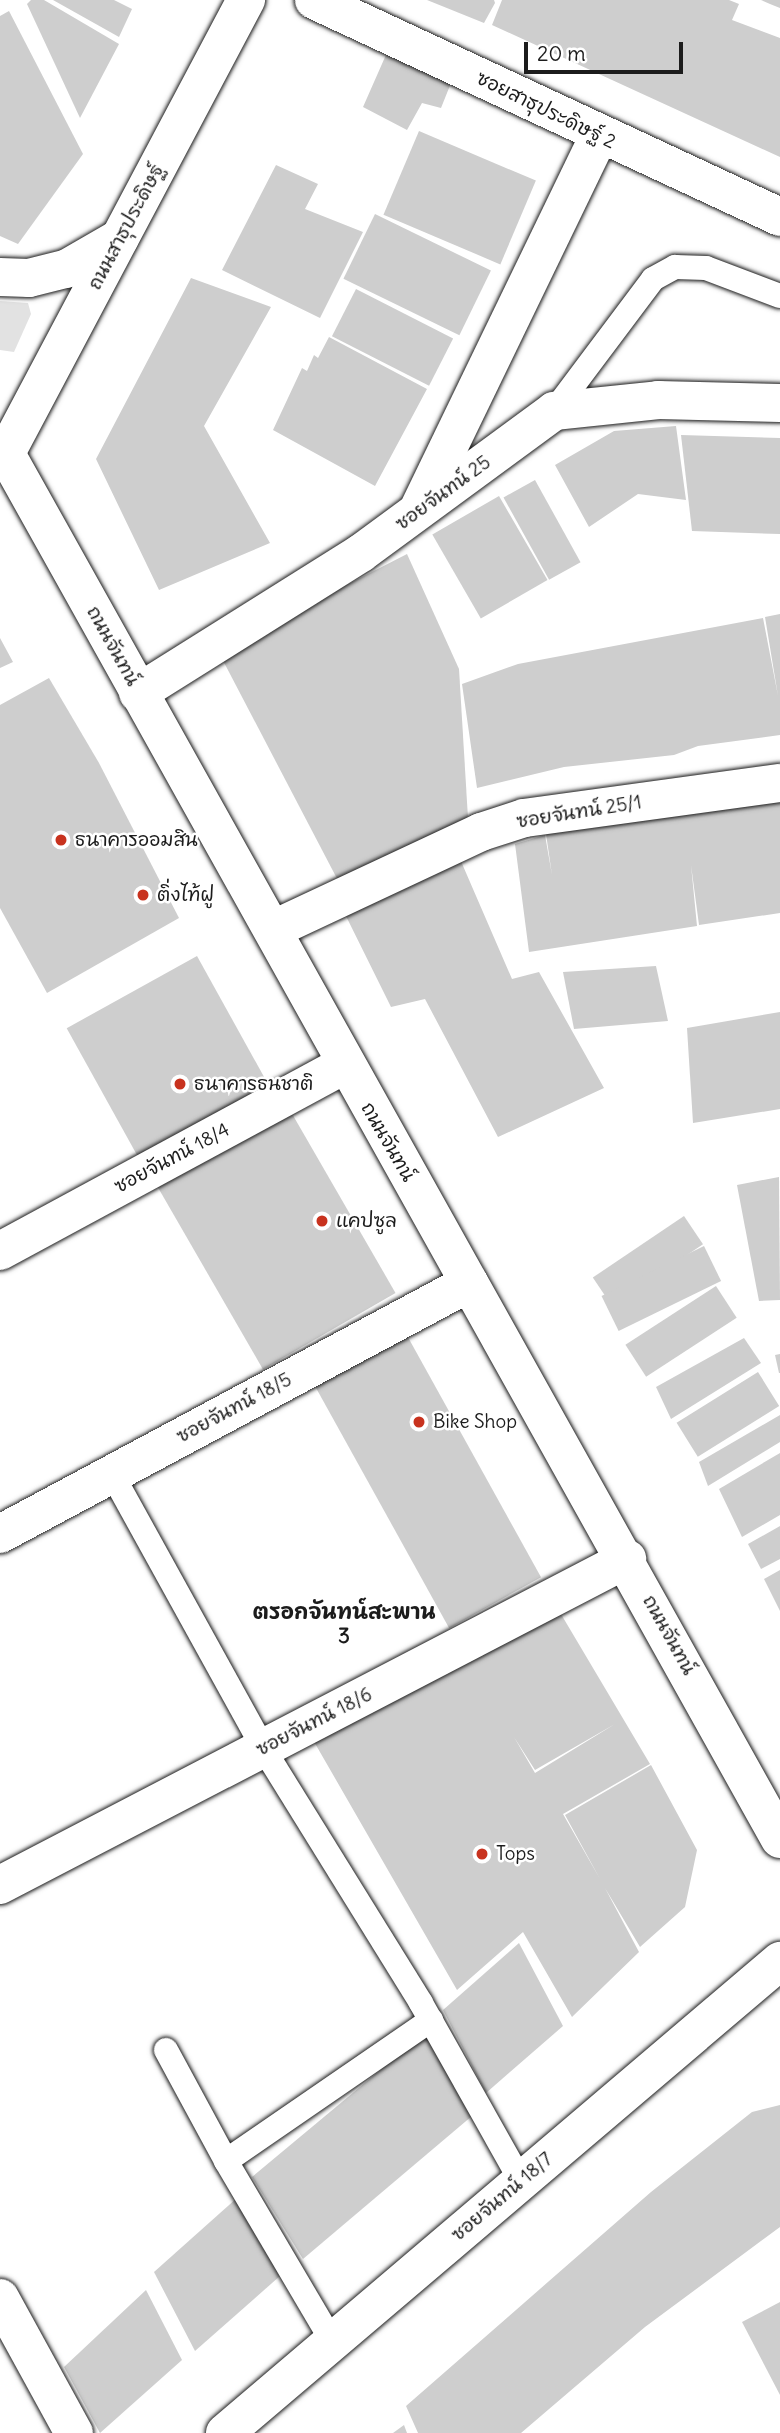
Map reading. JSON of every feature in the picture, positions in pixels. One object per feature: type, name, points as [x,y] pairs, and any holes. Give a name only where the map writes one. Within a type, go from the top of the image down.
[{"type":"street","name":"ถนนสาธุประดิษฐ์","points":[[7,468],[120,239],[246,0]]},
{"type":"street","name":"ซอยสาธุประดิษฐ์ 2","points":[[314,0],[599,136],[780,217]]},
{"type":"street","points":[[419,510],[599,136]]},
{"type":"street","points":[[0,277],[29,278],[66,269],[120,239]]},
{"type":"street","points":[[554,411],[658,400],[780,403]]},
{"type":"street","name":"ซอยจันทน์ 25","points":[[138,693],[263,618],[419,510],[554,411]]},
{"type":"street","name":"ถนนจันทน์","points":[[7,468],[274,929],[344,1065],[627,1559],[780,1839]]},
{"type":"street","name":"ซอยจันทน์ 25/1","points":[[274,929],[481,832],[524,818],[780,783]]},
{"type":"street","name":"ซอยจันทน์ 18/4","points":[[0,1251],[344,1065]]},
{"type":"street","name":"ซอยจันทน์ 18/5","points":[[0,1534],[469,1283]]},
{"type":"street","name":"ซอยจันทน์ 18/6","points":[[0,1885],[627,1559]]},
{"type":"street","name":"ซอยจันทน์ 18/7","points":[[225,2433],[780,1961]]},
{"type":"street","points":[[0,2298],[74,2433]]},
{"type":"lane","points":[[554,411],[653,279],[676,267],[706,268],[780,296]]},
{"type":"lane","points":[[112,1474],[263,1748],[431,2020],[521,2181]]},
{"type":"lane","points":[[226,2161],[431,2020]]},
{"type":"lane","points":[[166,2050],[226,2161],[332,2342]]},
{"type":"shaded area","points":[[0,301],[28,303],[31,314],[14,352],[0,350]]},
{"type":"building","points":[[31,0],[44,0],[119,44],[80,118],[27,4]]},
{"type":"building","points":[[53,0],[114,0],[132,9],[119,37]]},
{"type":"building","points":[[427,0],[494,0],[495,3],[484,23]]},
{"type":"building","points":[[502,0],[729,0],[739,4],[732,20],[780,38],[780,157],[492,25]]},
{"type":"building","points":[[761,0],[780,0],[780,8],[770,4]]},
{"type":"building","points":[[9,11],[83,154],[18,244],[0,236],[0,16]]},
{"type":"building","points":[[389,48],[455,73],[441,108],[422,103],[407,130],[363,107]]},
{"type":"building","points":[[419,131],[536,181],[500,264],[383,215]]},
{"type":"building","points":[[276,165],[318,184],[305,209],[363,232],[320,318],[222,270]]},
{"type":"building","points":[[375,214],[491,271],[459,335],[343,279]]},
{"type":"building","points":[[191,278],[271,307],[204,426],[270,543],[159,590],[96,459]]},
{"type":"building","points":[[356,289],[453,338],[429,386],[332,336]]},
{"type":"building","points":[[329,337],[427,389],[375,486],[273,430],[302,368],[307,371],[314,355],[318,358]]},
{"type":"building","points":[[676,426],[686,500],[638,494],[589,527],[555,465],[614,431]]},
{"type":"building","points":[[681,435],[780,438],[780,534],[692,531]]},
{"type":"building","points":[[535,480],[581,562],[549,580],[504,497]]},
{"type":"building","points":[[499,496],[548,580],[481,619],[432,534]]},
{"type":"building","points":[[407,554],[459,669],[469,835],[344,892],[218,651]]},
{"type":"building","points":[[780,614],[780,735],[698,746],[674,755],[564,767],[477,788],[462,684],[518,664],[763,618],[778,696],[765,617]]},
{"type":"building","points":[[0,638],[13,662],[0,668]]},
{"type":"building","points":[[49,678],[99,763],[179,918],[47,993],[0,908],[0,705]]},
{"type":"building","points":[[780,799],[780,913],[699,925],[691,865],[697,926],[529,952],[515,844],[545,835],[552,875],[546,834]]},
{"type":"building","points":[[457,852],[512,979],[539,972],[604,1088],[498,1137],[425,999],[391,1007],[340,904]]},
{"type":"building","points":[[197,956],[272,1092],[142,1164],[67,1028]]},
{"type":"building","points":[[656,966],[668,1021],[574,1029],[563,972]]},
{"type":"building","points":[[780,1012],[780,1109],[693,1123],[687,1028]]},
{"type":"building","points":[[287,1105],[396,1293],[263,1369],[154,1182]]},
{"type":"building","points":[[779,1177],[780,1300],[759,1301],[737,1185]]},
{"type":"building","points":[[684,1216],[703,1244],[612,1306],[593,1278]]},
{"type":"building","points":[[704,1246],[721,1281],[619,1331],[602,1296]]},
{"type":"building","points":[[716,1286],[737,1318],[646,1377],[625,1345]]},
{"type":"building","points":[[399,1321],[541,1577],[449,1628],[307,1372]]},
{"type":"building","points":[[744,1338],[761,1363],[671,1419],[656,1387]]},
{"type":"building","points":[[780,1354],[780,1373],[779,1373],[775,1355]]},
{"type":"building","points":[[758,1372],[779,1406],[698,1457],[677,1423]]},
{"type":"building","points":[[780,1415],[780,1442],[708,1486],[699,1462]]},
{"type":"building","points":[[780,1453],[780,1515],[742,1537],[719,1489]]},
{"type":"building","points":[[780,1526],[780,1559],[761,1569],[748,1544]]},
{"type":"building","points":[[780,1570],[780,1611],[764,1579]]},
{"type":"building","name":"Tops","points":[[555,1604],[650,1764],[563,1814],[600,1879],[565,1815],[651,1765],[697,1850],[685,1907],[640,1947],[605,1888],[639,1952],[572,2017],[523,1932],[457,1990],[309,1733]],"holes":[[[615,1724],[535,1773],[514,1737],[535,1770]]]},
{"type":"building","points":[[519,1943],[563,2026],[486,2093],[443,2010]]},
{"type":"building","points":[[426,2032],[472,2116],[303,2259],[252,2177]]},
{"type":"building","points":[[780,2105],[780,2227],[645,2327],[521,2433],[418,2433],[406,2406],[651,2192],[752,2112]]},
{"type":"building","points":[[238,2197],[280,2276],[195,2351],[154,2272]]},
{"type":"building","points":[[146,2290],[182,2360],[100,2433],[64,2367]]},
{"type":"building","points":[[780,2302],[780,2395],[742,2322]]},
{"type":"building","points":[[404,2425],[407,2433],[393,2433]]},
{"type":"place","name":"ธนาคารออมสิน","points":[[61,840]]},
{"type":"place","name":"ติ่งไท้ฝู","points":[[143,895]]},
{"type":"place","name":"ธนาคารธนชาติ","points":[[180,1084]]},
{"type":"place","name":"แคปซูล","points":[[322,1221]]},
{"type":"place","name":"Bike Shop","points":[[419,1422]]},
{"type":"place","name":"Tops","points":[[482,1854]]},
{"type":"district","name":"ตรอกจันทน์สะพาน 3","points":[[344,1624]]}]
